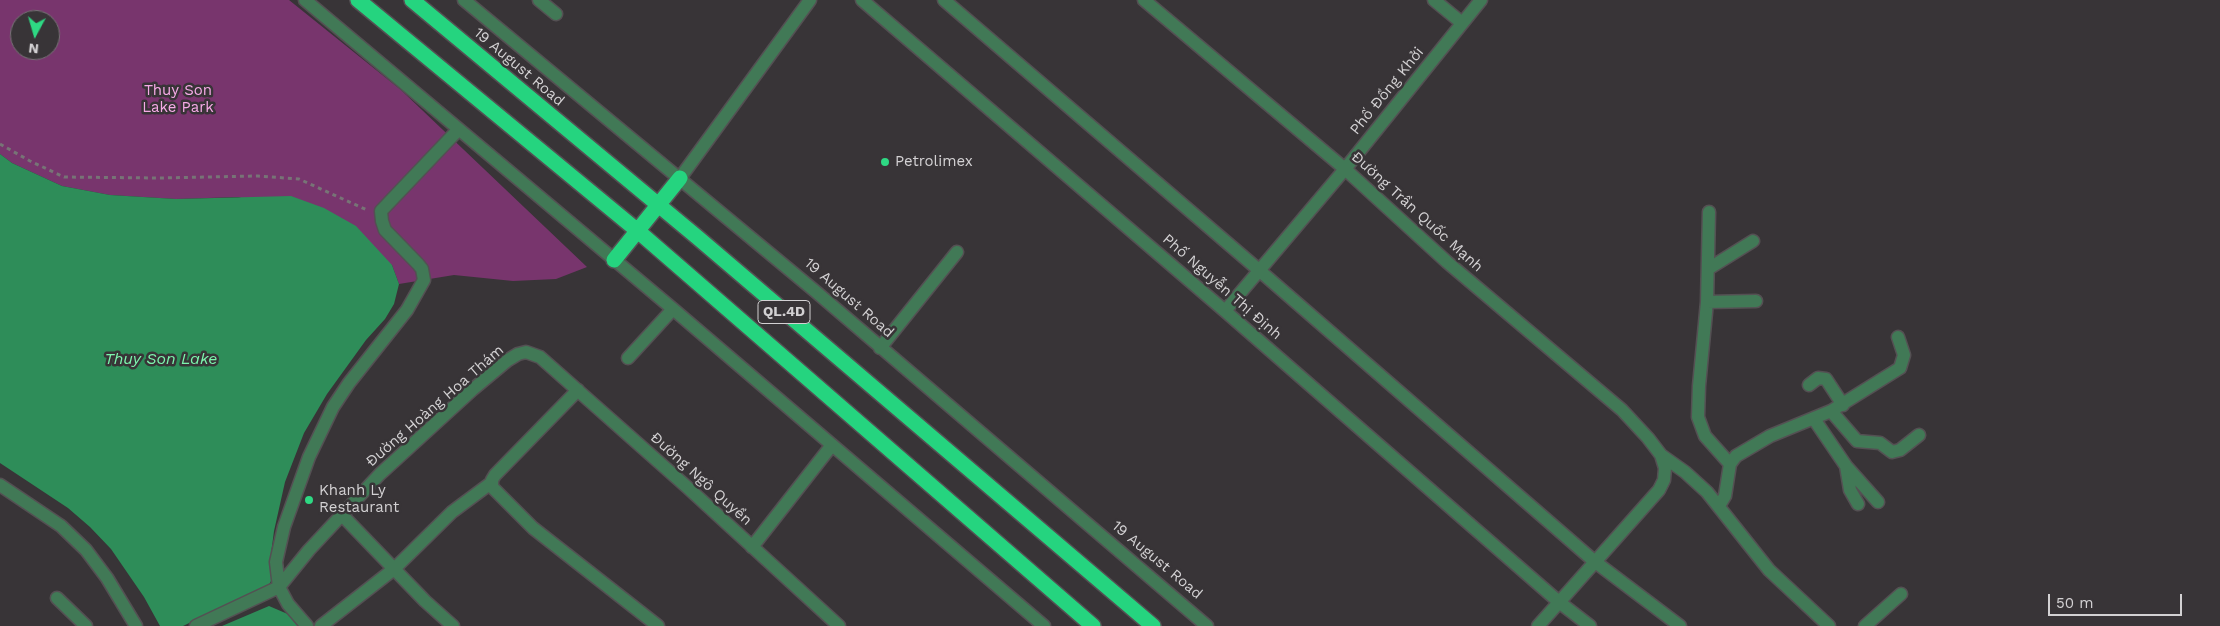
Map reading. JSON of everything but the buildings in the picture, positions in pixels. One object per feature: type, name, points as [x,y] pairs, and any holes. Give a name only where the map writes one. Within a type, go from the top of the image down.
[{"type":"highway","name":"QL.4D","points":[[358,0],[638,232],[1094,626]]},
{"type":"highway","name":"19 August Road","points":[[412,0],[918,424],[1153,626]]},
{"type":"highway","points":[[614,260],[680,178]]},
{"type":"street","points":[[305,0],[673,309],[1044,626]]},
{"type":"street","name":"19 August Road","points":[[464,0],[815,291],[1207,626]]},
{"type":"street","points":[[539,0],[556,14]]},
{"type":"street","points":[[680,178],[810,0]]},
{"type":"street","name":"Phố Nguyễn Thị Định","points":[[862,0],[1225,311],[1559,602],[1590,626]]},
{"type":"street","points":[[944,0],[1260,270],[1594,561],[1680,626]]},
{"type":"street","name":"Đường Trần Quốc Mạnh","points":[[1144,0],[1345,169],[1447,262],[1622,410],[1661,455],[1696,482],[1719,506],[1769,570],[1829,626]]},
{"type":"street","points":[[1434,0],[1462,23]]},
{"type":"street","name":"Phố Đồng Khởi","points":[[1225,311],[1345,169],[1482,0]]},
{"type":"street","points":[[307,626],[288,604],[279,587],[276,562],[284,527],[317,438],[333,407],[407,310],[424,280],[422,269],[385,230],[381,216],[384,207],[458,130]]},
{"type":"street","points":[[1710,212],[1707,302],[1698,417],[1705,436],[1730,464]]},
{"type":"street","points":[[1708,269],[1753,241]]},
{"type":"street","points":[[880,348],[957,252]]},
{"type":"street","points":[[1707,302],[1756,301]]},
{"type":"street","points":[[628,358],[673,309]]},
{"type":"street","points":[[1719,506],[1725,496],[1730,464],[1736,456],[1784,429],[1831,412],[1900,368],[1904,356],[1898,337]]},
{"type":"street","name":"Đường Hoàng Hoa Thám","points":[[196,626],[279,587],[380,474],[508,360],[526,352],[540,357]]},
{"type":"street","name":"Đường Ngô Quyền","points":[[540,357],[839,626]]},
{"type":"street","points":[[1809,384],[1818,378],[1826,379],[1843,405]]},
{"type":"street","points":[[321,626],[394,569],[452,512],[491,483],[496,475],[578,390]]},
{"type":"street","points":[[1831,412],[1857,441],[1880,443],[1892,452],[1900,450],[1919,435]]},
{"type":"street","points":[[1814,419],[1846,466],[1878,502]]},
{"type":"street","points":[[752,547],[832,445]]},
{"type":"street","points":[[1538,626],[1659,490],[1664,480],[1665,468],[1661,455]]},
{"type":"street","points":[[1846,466],[1850,490],[1858,504]]},
{"type":"street","points":[[491,483],[494,491],[534,528],[658,626]]},
{"type":"street","points":[[0,484],[60,526],[86,550],[107,578],[136,626]]},
{"type":"street","points":[[342,515],[453,626]]},
{"type":"street","points":[[1865,626],[1901,594]]},
{"type":"street","points":[[57,598],[86,626]]},
{"type":"path","points":[[0,144],[30,161],[64,176],[158,178],[258,176],[299,179],[381,216]]},
{"type":"green space","name":"Thuy Son Lake Park","points":[[0,0],[289,0],[401,90],[587,267],[556,279],[513,281],[454,275],[399,284],[392,265],[239,197],[176,199],[110,195],[62,186],[12,163],[0,154]]},
{"type":"water","name":"Thuy Son Lake","points":[[0,154],[12,163],[62,186],[110,195],[176,199],[291,196],[324,208],[356,226],[392,265],[399,284],[394,304],[385,319],[366,340],[327,394],[304,433],[285,482],[274,531],[270,562],[273,577],[269,585],[183,626],[160,626],[144,597],[111,549],[90,527],[68,508],[0,463]]},
{"type":"water","points":[[269,606],[290,615],[298,626],[222,626]]},
{"type":"place","name":"Petrolimex","points":[[885,162]]},
{"type":"place","name":"Khanh Ly Restaurant","points":[[309,500]]}]
